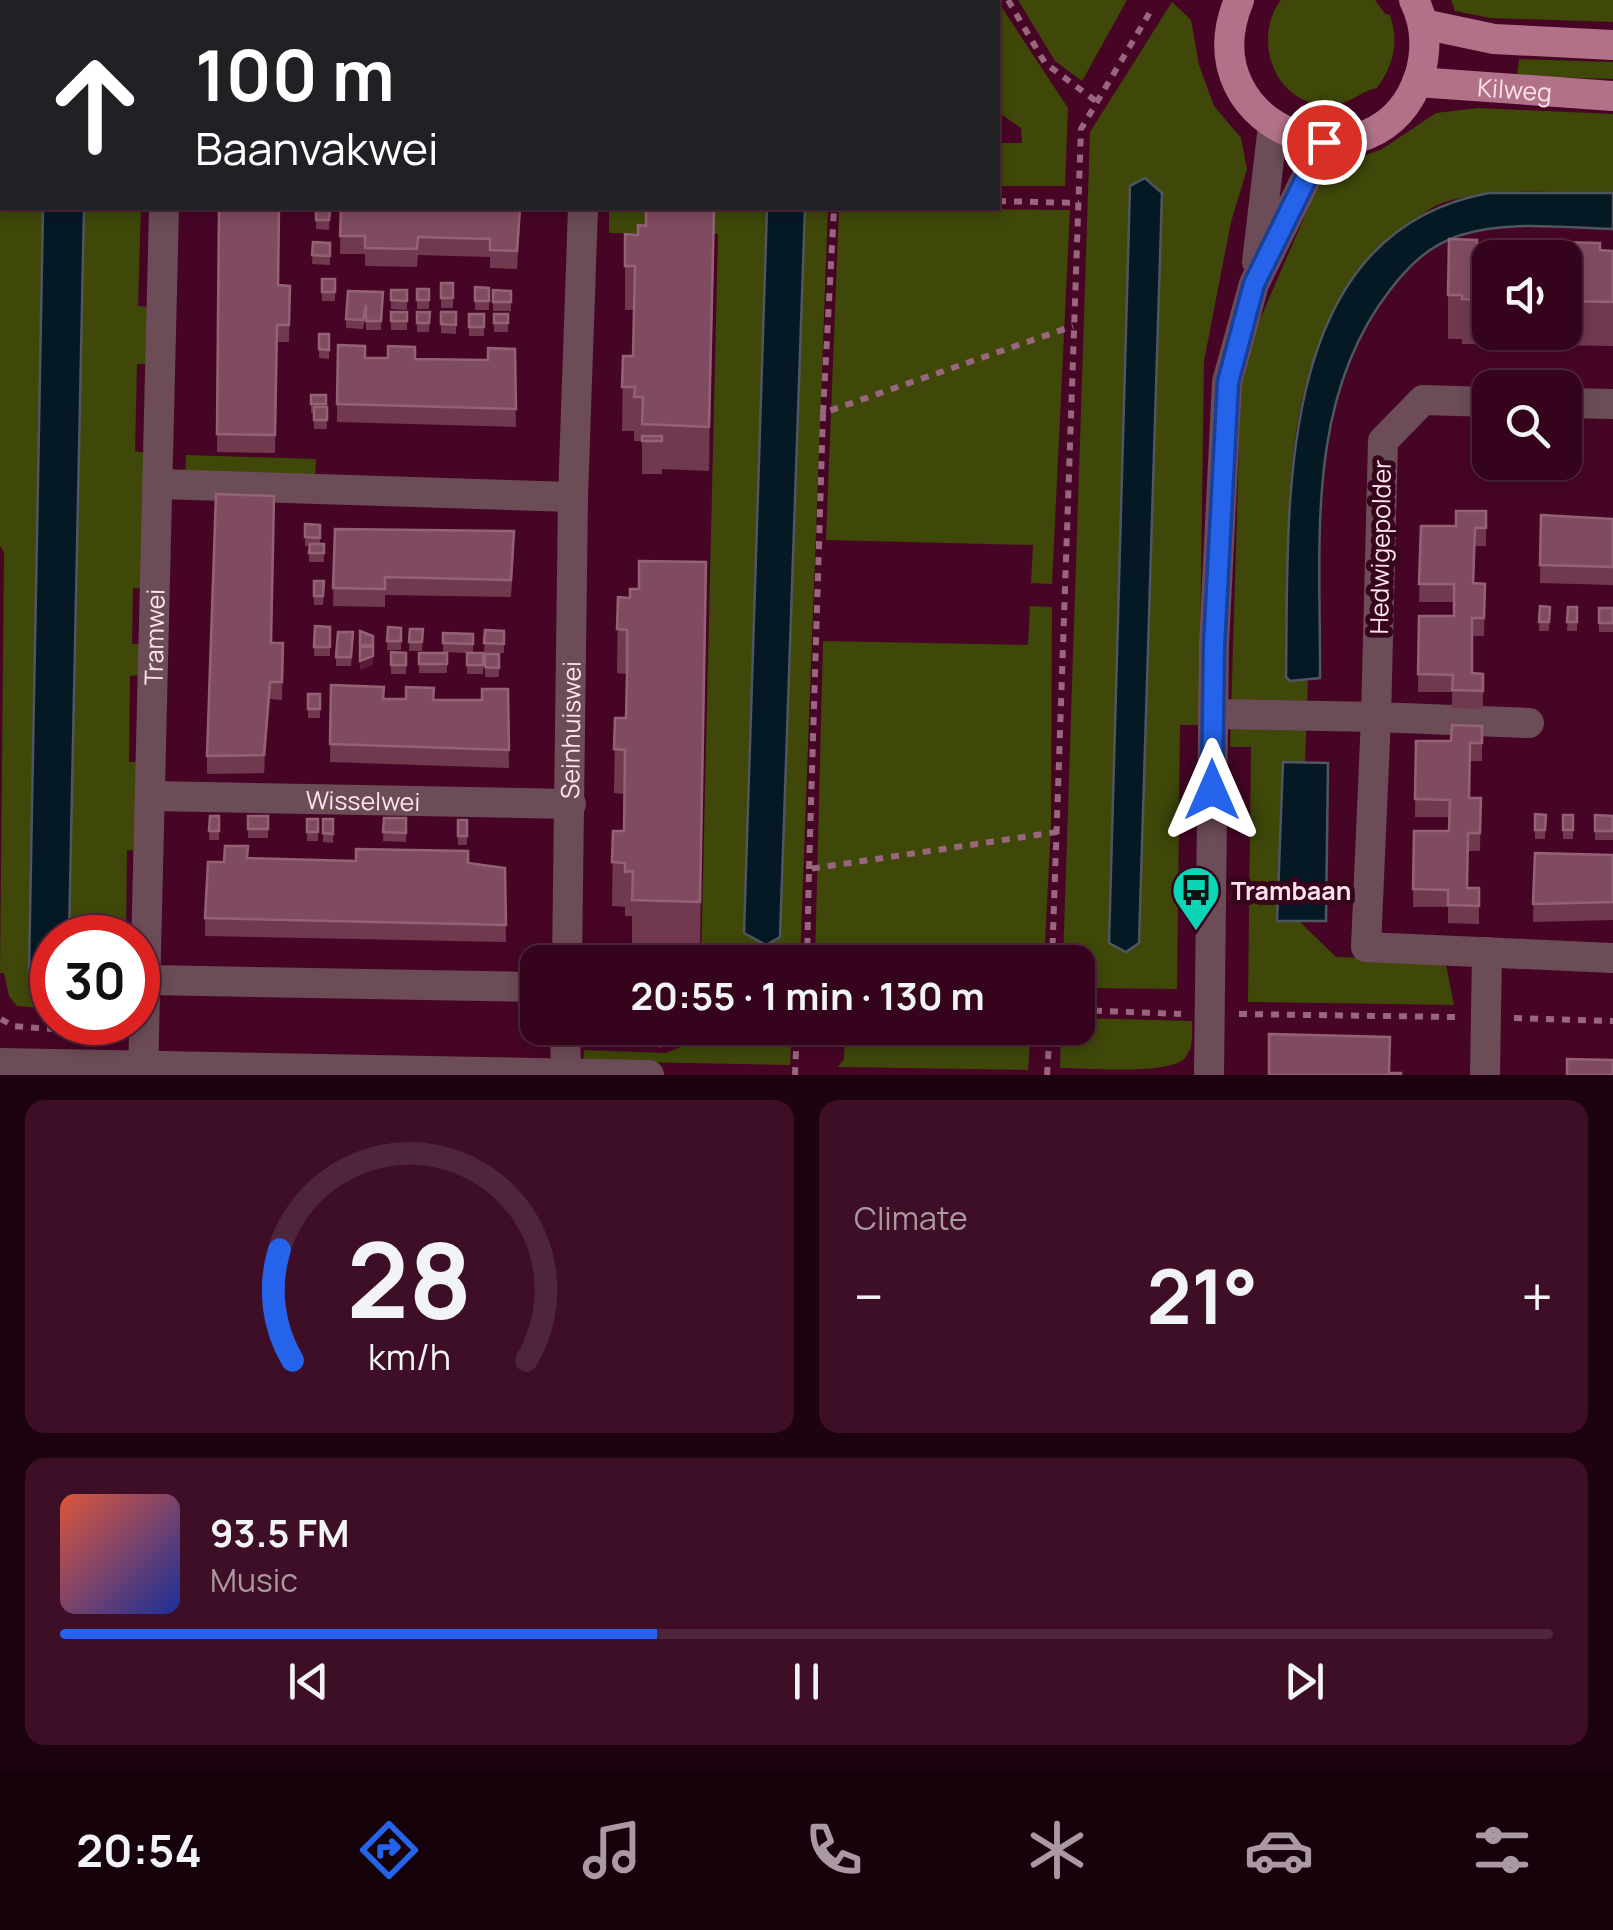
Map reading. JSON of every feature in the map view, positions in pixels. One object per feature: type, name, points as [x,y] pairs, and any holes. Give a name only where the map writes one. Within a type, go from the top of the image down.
[{"type":"main road","points":[[1227,5],[1234,77],[1250,104],[1273,126],[1306,140],[1324,142],[1358,137],[1387,122],[1418,82],[1425,44],[1419,12]]},
{"type":"main road","name":"Kilweg","points":[[1419,12],[1494,39],[1613,45]]},
{"type":"main road","name":"Kilweg","points":[[1418,82],[1613,96]]},
{"type":"street","points":[[1209,1075],[1213,714],[1228,382],[1254,284],[1273,126]]},
{"type":"street","points":[[1254,284],[1324,142]]},
{"type":"street","name":"Tramwei","points":[[150,915],[164,210]]},
{"type":"street","name":"Seinhuiswei","points":[[567,945],[573,497],[583,210]]},
{"type":"street","name":"Hedwigepolder","points":[[1472,401],[1423,400],[1382,441],[1366,947],[1613,958]]},
{"type":"street","points":[[1582,403],[1613,404]]},
{"type":"street","points":[[159,484],[573,497]]},
{"type":"street","points":[[1213,714],[1529,723]]},
{"type":"street","name":"Wisselwei","points":[[153,796],[571,804]]},
{"type":"street","points":[[1485,1075],[1487,952]]},
{"type":"street","points":[[160,980],[520,986]]},
{"type":"street","name":"Tramwei","points":[[144,1071],[145,1045]]},
{"type":"street","points":[[565,1045],[566,1073]]},
{"type":"street","points":[[0,1063],[144,1071],[650,1075]]},
{"type":"path","points":[[1008,0],[1045,63],[1097,102]]},
{"type":"path","points":[[1053,945],[1081,128],[1153,8]]},
{"type":"path","points":[[1000,200],[1079,203]]},
{"type":"path","points":[[807,945],[834,210]]},
{"type":"path","points":[[824,414],[1073,326]]},
{"type":"path","points":[[809,869],[1057,832]]},
{"type":"path","points":[[1095,1011],[1613,1021]]},
{"type":"path","points":[[796,1045],[796,1075]]},
{"type":"path","points":[[1047,1075],[1049,1045]]},
{"type":"green space","points":[[1018,0],[1127,0],[1082,81],[1055,61]]},
{"type":"green space","points":[[1281,0],[1375,0],[1390,15],[1394,35],[1391,62],[1377,88],[1335,105],[1309,102],[1293,94],[1281,82],[1269,49],[1272,15]]},
{"type":"green space","points":[[1451,0],[1613,0],[1613,22],[1490,18],[1455,11]]},
{"type":"green space","points":[[1172,2],[1191,20],[1199,65],[1214,106],[1241,138],[1247,169],[1231,222],[1204,361],[1199,725],[1180,725],[1177,989],[1095,988],[1095,945],[1064,945],[1090,132]],"holes":[[[1162,193],[1139,943],[1126,952]]]},
{"type":"green space","points":[[1000,5],[1068,108],[1065,186],[1000,186],[1000,143],[1022,143],[1021,128],[1000,113]]},
{"type":"green space","points":[[1519,59],[1613,62],[1613,79],[1517,76]]},
{"type":"green space","points":[[1478,108],[1613,114],[1613,193],[1507,192],[1438,204],[1396,237],[1354,280],[1325,330],[1306,385],[1295,443],[1290,503],[1290,681],[1308,681],[1305,762],[1284,762],[1277,921],[1300,922],[1336,957],[1445,960],[1454,1005],[1248,1002],[1251,747],[1230,747],[1241,380],[1257,326],[1319,183],[1339,165],[1382,149],[1436,113]]},
{"type":"green space","points":[[0,210],[43,210],[30,1007],[17,1006],[9,996],[4,973],[0,973],[4,552],[0,546]]},
{"type":"green space","points":[[84,210],[141,210],[138,306],[149,307],[147,364],[137,364],[135,451],[146,453],[144,588],[133,588],[132,644],[142,644],[141,675],[130,676],[129,762],[138,762],[138,851],[127,850],[126,915],[69,915]]},
{"type":"green space","points":[[609,210],[767,210],[744,933],[766,945],[701,945],[718,234],[609,233]]},
{"type":"green space","points":[[805,210],[828,210],[801,945],[766,945],[780,936]]},
{"type":"green space","points":[[839,210],[1070,210],[1052,584],[1031,583],[1033,545],[826,540]]},
{"type":"green space","points":[[186,455],[316,459],[314,502],[184,498]]},
{"type":"green space","points":[[1030,606],[1052,607],[1051,826],[1045,945],[815,945],[823,641],[1028,645]]},
{"type":"green space","points":[[1095,1018],[1192,1021],[1191,1046],[1184,1059],[1175,1064],[1125,1070],[1060,1068],[1061,1045],[1095,1045]]},
{"type":"green space","points":[[685,1045],[791,1045],[790,1065],[583,1061],[584,1050],[666,1053]]},
{"type":"green space","points":[[844,1045],[1030,1045],[1028,1070],[838,1067],[844,1059]]},
{"type":"water","points":[[1145,178],[1162,193],[1139,943],[1126,952],[1109,943],[1130,186]]},
{"type":"water","points":[[1489,193],[1613,193],[1613,229],[1517,226],[1479,230],[1440,244],[1421,256],[1390,290],[1362,333],[1330,426],[1320,526],[1320,678],[1290,681],[1286,677],[1288,536],[1294,460],[1306,387],[1329,319],[1365,262],[1418,218]]},
{"type":"water","points":[[43,210],[84,210],[69,915],[30,915]]},
{"type":"water","points":[[767,210],[805,210],[780,937],[766,945],[744,933]]},
{"type":"water","points":[[1283,762],[1328,763],[1326,921],[1277,921]]},
{"type":"building","points":[[219,210],[279,210],[278,285],[290,286],[289,325],[277,325],[275,435],[217,434]]},
{"type":"building","points":[[316,210],[330,210],[329,220],[316,220]]},
{"type":"building","points":[[341,210],[520,210],[517,251],[490,250],[490,239],[418,237],[417,249],[365,248],[365,236],[340,236]]},
{"type":"building","points":[[646,210],[714,210],[709,427],[642,424],[643,397],[634,397],[635,387],[622,387],[623,356],[633,356],[635,266],[625,266],[625,234],[638,235],[638,225],[646,226]]},
{"type":"building","points":[[1449,239],[1477,240],[1472,240],[1472,299],[1448,295]]},
{"type":"building","points":[[313,242],[330,243],[330,256],[312,255]]},
{"type":"building","points":[[1582,243],[1600,243],[1600,250],[1613,251],[1613,302],[1582,301]]},
{"type":"building","points":[[322,279],[335,279],[335,292],[322,292]]},
{"type":"building","points":[[441,283],[453,283],[453,298],[441,298]]},
{"type":"building","points":[[475,287],[489,288],[489,301],[475,301]]},
{"type":"building","points":[[417,289],[429,289],[429,300],[417,300]]},
{"type":"building","points":[[391,290],[407,290],[407,301],[391,300]]},
{"type":"building","points":[[493,290],[511,291],[511,302],[493,302]]},
{"type":"building","points":[[348,291],[383,292],[381,321],[366,321],[366,305],[363,320],[346,319]]},
{"type":"building","points":[[391,312],[407,312],[407,321],[391,321]]},
{"type":"building","points":[[417,312],[430,312],[429,323],[417,323]]},
{"type":"building","points":[[441,312],[456,312],[456,325],[441,324]]},
{"type":"building","points":[[469,314],[484,314],[484,327],[469,327]]},
{"type":"building","points":[[494,314],[508,314],[508,323],[494,323]]},
{"type":"building","points":[[319,334],[329,334],[329,350],[319,349]]},
{"type":"building","points":[[338,345],[365,346],[365,358],[388,358],[388,346],[415,347],[415,359],[488,360],[488,348],[515,349],[516,409],[337,404]]},
{"type":"building","points":[[311,395],[326,395],[326,404],[311,404]]},
{"type":"building","points":[[314,407],[327,407],[327,420],[314,420]]},
{"type":"building","points":[[642,436],[662,436],[662,441],[642,441]]},
{"type":"building","points":[[216,494],[274,496],[271,643],[283,643],[282,682],[270,682],[264,755],[207,756]]},
{"type":"building","points":[[1456,511],[1486,511],[1486,528],[1475,528],[1473,583],[1485,584],[1484,618],[1472,618],[1472,673],[1483,674],[1483,691],[1452,690],[1453,675],[1418,674],[1419,616],[1454,616],[1454,584],[1419,584],[1421,526],[1456,526]]},
{"type":"building","points":[[1541,515],[1613,519],[1613,567],[1540,565]]},
{"type":"building","points":[[305,524],[320,525],[320,538],[305,537]]},
{"type":"building","points":[[335,529],[514,531],[511,580],[385,577],[385,589],[333,588]]},
{"type":"building","points":[[310,544],[324,544],[324,553],[309,553]]},
{"type":"building","points":[[639,561],[706,562],[700,902],[632,900],[633,871],[625,872],[625,863],[612,862],[613,831],[624,831],[625,750],[614,749],[615,718],[626,718],[627,630],[617,629],[618,597],[630,598],[630,589],[639,589]]},
{"type":"building","points":[[314,581],[324,581],[323,596],[314,596]]},
{"type":"building","points":[[1540,606],[1550,607],[1549,622],[1539,622]]},
{"type":"building","points":[[1568,607],[1577,607],[1577,622],[1567,622]]},
{"type":"building","points":[[1599,608],[1613,608],[1613,623],[1599,623]]},
{"type":"building","points":[[315,626],[330,627],[330,647],[314,647]]},
{"type":"building","points":[[388,627],[401,628],[401,641],[387,641]]},
{"type":"building","points":[[410,629],[423,629],[422,642],[409,642]]},
{"type":"building","points":[[485,630],[504,631],[504,644],[484,643]]},
{"type":"building","points":[[360,631],[373,636],[373,645],[360,645]]},
{"type":"building","points":[[338,632],[353,632],[351,657],[336,657]]},
{"type":"building","points":[[443,633],[473,634],[473,644],[443,643]]},
{"type":"building","points":[[360,647],[373,647],[373,656],[360,661]]},
{"type":"building","points":[[391,652],[406,653],[406,665],[391,665]]},
{"type":"building","points":[[419,653],[447,653],[447,664],[419,664]]},
{"type":"building","points":[[467,653],[483,653],[483,665],[467,665]]},
{"type":"building","points":[[485,654],[499,654],[499,668],[485,667]]},
{"type":"building","points":[[331,685],[384,687],[383,699],[406,699],[406,687],[434,688],[433,700],[482,700],[482,689],[508,689],[509,750],[330,744]]},
{"type":"building","points":[[308,694],[320,694],[320,709],[308,709]]},
{"type":"building","points":[[1452,725],[1482,726],[1482,743],[1470,743],[1469,798],[1481,798],[1480,833],[1468,833],[1467,888],[1479,888],[1479,906],[1448,905],[1448,890],[1413,889],[1414,831],[1449,831],[1450,800],[1415,799],[1416,741],[1451,741]]},
{"type":"building","points":[[1535,814],[1546,815],[1545,830],[1535,830]]},
{"type":"building","points":[[1563,815],[1573,815],[1573,830],[1563,830]]},
{"type":"building","points":[[1595,815],[1613,816],[1613,831],[1595,831]]},
{"type":"building","points":[[210,816],[219,816],[219,831],[209,831]]},
{"type":"building","points":[[248,816],[268,816],[268,829],[248,829]]},
{"type":"building","points":[[384,818],[406,818],[406,833],[383,832]]},
{"type":"building","points":[[307,819],[318,819],[318,832],[307,832]]},
{"type":"building","points":[[323,819],[333,819],[333,834],[323,833]]},
{"type":"building","points":[[458,820],[467,820],[467,836],[458,836]]},
{"type":"building","points":[[225,846],[248,846],[247,858],[356,861],[356,849],[468,851],[468,863],[505,868],[506,925],[205,918],[208,862],[224,862]]},
{"type":"building","points":[[1535,853],[1613,855],[1613,902],[1533,904]]},
{"type":"building","points":[[1269,1034],[1390,1037],[1389,1073],[1401,1075],[1269,1075]]},
{"type":"building","points":[[1567,1059],[1613,1060],[1613,1075],[1567,1075]]},
{"type":"place","name":"Trambaan","points":[[1196,932]]},
{"type":"route","points":[[1212,790],[1214,646],[1228,382],[1254,284],[1324,142]]}]
